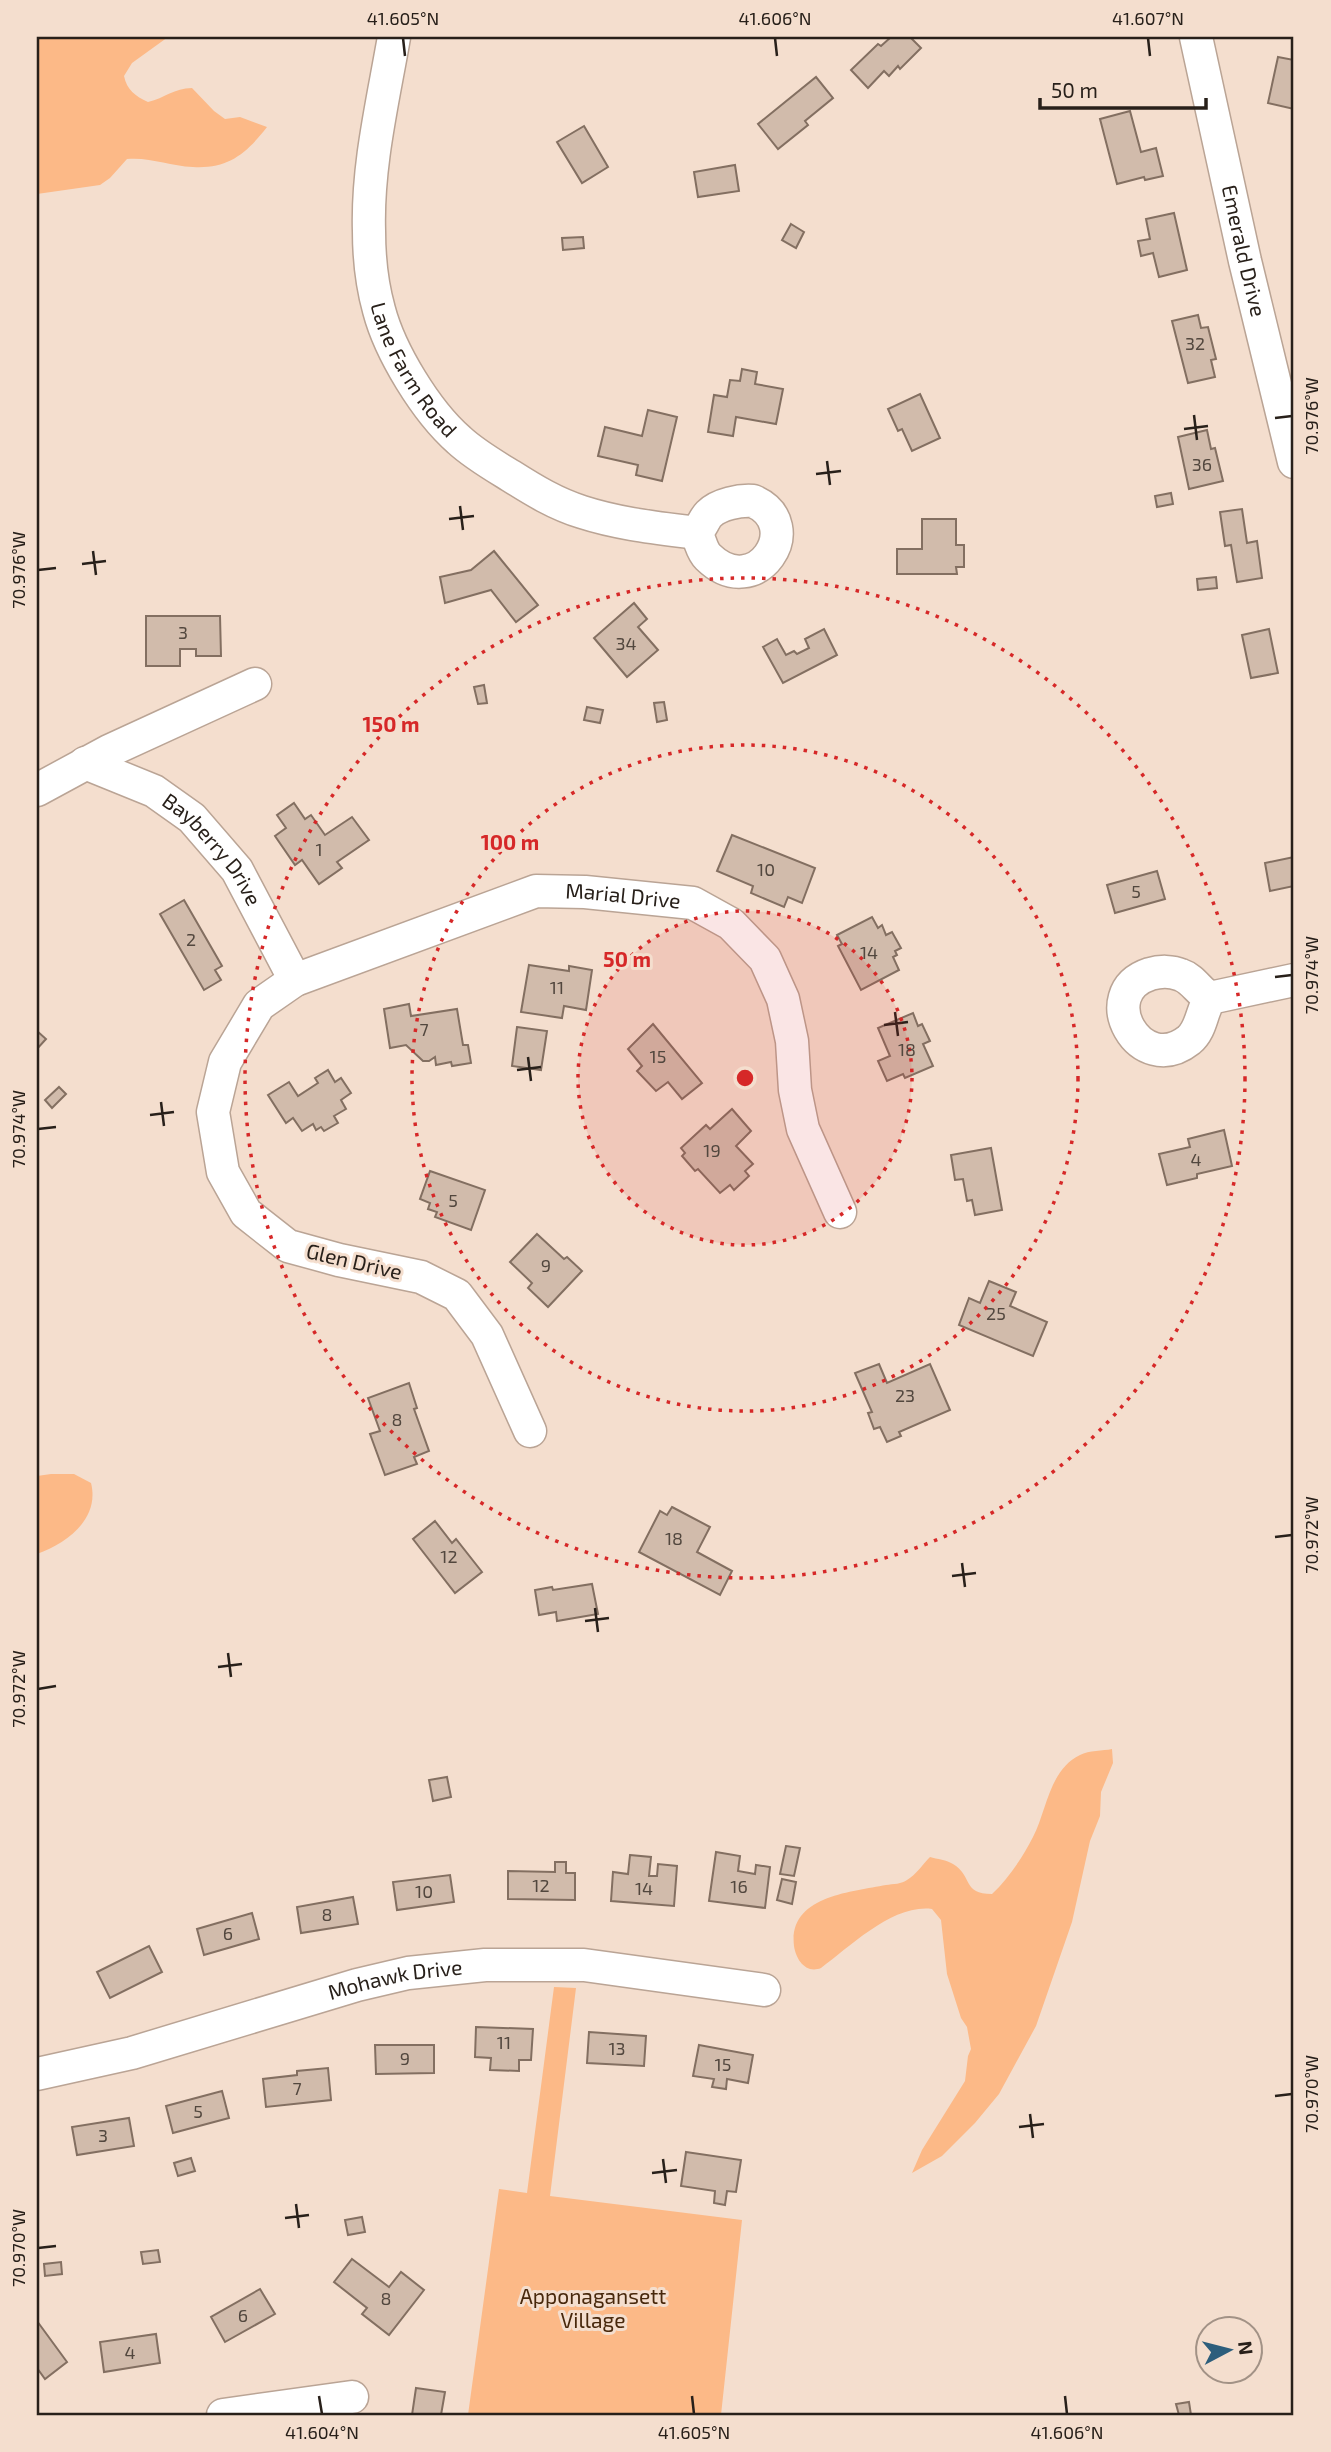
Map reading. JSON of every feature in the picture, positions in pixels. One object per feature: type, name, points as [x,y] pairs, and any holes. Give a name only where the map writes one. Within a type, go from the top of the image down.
[{"type":"street","name":"Lane Farm Road","points":[[394,37],[372,170],[369,239],[379,311],[384,327],[414,383],[441,422],[457,439],[474,453],[544,496],[597,517],[696,533]]},
{"type":"street","name":"Emerald Drive","points":[[1196,37],[1245,261],[1294,462]]},
{"type":"street","points":[[37,790],[85,763],[255,684]]},
{"type":"street","name":"Bayberry Drive","points":[[85,763],[154,791],[192,818],[237,870],[295,980]]},
{"type":"street","name":"Marial Drive","points":[[295,980],[536,891],[585,892],[693,903],[731,924],[765,959],[783,999],[792,1041],[795,1090],[803,1129],[840,1212]]},
{"type":"street","name":"Glen Drive","points":[[295,980],[259,1005],[225,1062],[213,1112],[223,1172],[246,1213],[288,1246],[421,1277],[457,1295],[486,1335],[530,1431]]},
{"type":"street","points":[[1210,998],[1294,980]]},
{"type":"street","name":"Mohawk Drive","points":[[37,2074],[132,2053],[357,1985],[408,1973],[485,1965],[584,1965],[764,1990]]},
{"type":"street","points":[[223,2415],[352,2397]]},
{"type":"green space","points":[[37,37],[168,37],[132,63],[124,76],[132,92],[148,102],[192,88],[225,119],[240,117],[267,127],[244,152],[216,165],[193,167],[127,159],[100,185],[37,194]]},
{"type":"green space","points":[[74,1474],[91,1483],[91,1508],[79,1528],[70,1536],[37,1554],[37,1476]]},
{"type":"green space","points":[[1112,1749],[1113,1763],[1101,1792],[1100,1816],[1090,1841],[1072,1922],[1036,2026],[999,2094],[975,2123],[942,2156],[912,2173],[922,2150],[965,2081],[971,2049],[967,2027],[961,2018],[947,1974],[941,1920],[932,1909],[902,1913],[873,1928],[821,1968],[811,1969],[797,1956],[794,1946],[795,1929],[801,1916],[825,1899],[840,1894],[903,1882],[930,1857],[953,1864],[972,1888],[992,1894],[1009,1875],[1029,1845],[1055,1780],[1062,1770],[1084,1753]]},
{"type":"green space","name":"Apponagansett Village","points":[[554,1987],[576,1988],[550,2196],[742,2220],[721,2415],[468,2415],[499,2189],[527,2193]]},
{"type":"building","points":[[891,37],[910,37],[921,48],[900,69],[898,66],[889,76],[884,71],[868,88],[851,70],[878,44],[881,46]]},
{"type":"building","points":[[1278,57],[1294,60],[1294,109],[1268,103]]},
{"type":"building","points":[[816,77],[833,98],[805,121],[808,125],[778,149],[758,124]]},
{"type":"building","points":[[1130,111],[1141,152],[1156,148],[1163,176],[1145,180],[1144,177],[1117,184],[1100,119]]},
{"type":"building","points":[[584,126],[608,167],[582,183],[557,142]]},
{"type":"building","points":[[735,165],[739,191],[698,197],[694,172]]},
{"type":"building","points":[[1174,213],[1187,270],[1159,277],[1153,253],[1141,256],[1138,241],[1150,239],[1146,219]]},
{"type":"building","points":[[791,224],[804,232],[796,248],[782,240]]},
{"type":"building","points":[[583,237],[584,248],[563,250],[562,238]]},
{"type":"building","points":[[1198,315],[1201,328],[1208,327],[1216,359],[1211,360],[1215,377],[1188,383],[1172,321]]},
{"type":"building","points":[[742,369],[757,372],[755,384],[783,389],[776,424],[736,417],[733,436],[708,432],[714,395],[727,397],[730,380],[740,381]]},
{"type":"building","points":[[920,394],[940,438],[912,451],[902,429],[898,431],[888,409]]},
{"type":"building","points":[[648,410],[677,417],[662,481],[636,475],[638,465],[598,456],[605,427],[642,436]]},
{"type":"building","points":[[1207,430],[1211,449],[1215,448],[1223,481],[1189,489],[1178,437]]},
{"type":"building","points":[[1171,493],[1173,504],[1157,507],[1155,496]]},
{"type":"building","points":[[1242,509],[1247,543],[1257,541],[1262,578],[1237,582],[1231,545],[1225,546],[1220,512]]},
{"type":"building","points":[[922,519],[956,519],[956,545],[964,545],[964,567],[956,567],[957,574],[897,574],[897,549],[922,549]]},
{"type":"building","points":[[494,551],[538,605],[516,622],[491,590],[445,603],[440,577],[471,570]]},
{"type":"building","points":[[1216,577],[1217,588],[1198,590],[1197,579]]},
{"type":"building","points":[[634,603],[647,619],[638,627],[658,650],[627,677],[594,638]]},
{"type":"building","points":[[146,616],[220,616],[221,656],[196,656],[196,649],[180,649],[180,666],[146,666]]},
{"type":"building","points":[[824,629],[837,655],[783,683],[763,647],[777,639],[786,655],[794,651],[797,654],[809,648],[805,639]]},
{"type":"building","points":[[1269,629],[1278,673],[1251,678],[1242,635]]},
{"type":"building","points":[[484,685],[487,703],[478,704],[474,687]]},
{"type":"building","points":[[664,702],[667,720],[657,722],[654,703]]},
{"type":"building","points":[[587,707],[603,710],[600,723],[584,720]]},
{"type":"building","points":[[294,803],[305,819],[311,815],[325,835],[352,817],[369,840],[337,862],[342,868],[319,884],[302,860],[295,865],[275,836],[286,828],[277,815]]},
{"type":"building","points":[[732,835],[815,868],[802,903],[788,897],[784,907],[751,893],[753,886],[717,871]]},
{"type":"building","points":[[1294,857],[1294,886],[1270,891],[1265,863]]},
{"type":"building","points":[[1157,871],[1165,899],[1115,913],[1107,885]]},
{"type":"building","points":[[184,900],[222,966],[215,970],[221,980],[204,990],[160,914]]},
{"type":"building","points":[[872,917],[878,928],[882,925],[886,935],[892,932],[901,948],[895,951],[897,955],[893,957],[899,970],[861,990],[838,946],[842,944],[837,935]]},
{"type":"building","points":[[529,965],[569,971],[569,966],[592,970],[586,1010],[564,1006],[562,1018],[521,1012]]},
{"type":"building","points":[[409,1004],[411,1016],[457,1009],[463,1045],[468,1045],[471,1063],[452,1066],[451,1062],[436,1065],[435,1057],[423,1061],[406,1045],[390,1048],[384,1009]]},
{"type":"building","points":[[913,1013],[918,1026],[922,1024],[930,1041],[923,1044],[933,1066],[905,1078],[903,1074],[887,1081],[878,1061],[890,1056],[878,1028]]},
{"type":"building","points":[[653,1024],[702,1083],[682,1099],[668,1082],[656,1091],[637,1071],[642,1066],[628,1049]]},
{"type":"building","points":[[517,1027],[547,1031],[541,1070],[512,1066]]},
{"type":"building","points":[[37,1031],[46,1039],[37,1049]]},
{"type":"building","points":[[328,1070],[335,1082],[341,1078],[351,1093],[341,1100],[346,1109],[334,1116],[338,1123],[324,1131],[321,1127],[316,1130],[313,1124],[302,1131],[293,1118],[286,1123],[268,1095],[289,1082],[298,1096],[318,1083],[315,1078]]},
{"type":"building","points":[[59,1087],[66,1094],[52,1108],[45,1100]]},
{"type":"building","points":[[732,1109],[751,1131],[736,1146],[753,1164],[745,1171],[749,1176],[734,1190],[730,1185],[720,1193],[682,1156],[685,1153],[681,1148],[706,1125],[710,1129]]},
{"type":"building","points":[[1224,1130],[1232,1166],[1197,1174],[1197,1178],[1167,1185],[1159,1154],[1190,1147],[1188,1139]]},
{"type":"building","points":[[991,1148],[1002,1210],[975,1215],[972,1200],[967,1201],[963,1179],[955,1180],[951,1155]]},
{"type":"building","points":[[430,1171],[485,1190],[471,1230],[435,1217],[437,1212],[428,1209],[430,1203],[420,1199]]},
{"type":"building","points":[[537,1234],[564,1259],[567,1257],[582,1271],[548,1307],[528,1288],[532,1283],[510,1262]]},
{"type":"building","points":[[989,1281],[1016,1292],[1010,1306],[1047,1322],[1033,1356],[959,1325],[969,1298],[980,1303]]},
{"type":"building","points":[[879,1364],[887,1383],[930,1364],[950,1410],[899,1432],[901,1436],[887,1442],[880,1427],[874,1429],[868,1413],[872,1412],[855,1373]]},
{"type":"building","points":[[409,1383],[417,1408],[414,1409],[429,1451],[414,1457],[417,1464],[385,1475],[370,1434],[380,1431],[368,1398]]},
{"type":"building","points":[[672,1507],[710,1527],[697,1552],[732,1571],[720,1595],[639,1552],[660,1511],[667,1515]]},
{"type":"building","points":[[435,1521],[452,1543],[456,1539],[482,1572],[455,1593],[413,1539]]},
{"type":"building","points":[[592,1584],[598,1614],[557,1621],[556,1612],[539,1615],[535,1590]]},
{"type":"building","points":[[447,1777],[451,1797],[433,1801],[429,1780]]},
{"type":"building","points":[[786,1846],[800,1848],[794,1876],[780,1874]]},
{"type":"building","points":[[716,1852],[740,1856],[738,1871],[755,1874],[756,1865],[770,1867],[765,1908],[709,1901]]},
{"type":"building","points":[[630,1855],[651,1857],[649,1876],[657,1876],[658,1864],[677,1866],[674,1906],[611,1901],[613,1872],[628,1874]]},
{"type":"building","points":[[555,1862],[566,1862],[566,1873],[575,1873],[575,1900],[508,1899],[508,1871],[555,1872]]},
{"type":"building","points":[[450,1875],[454,1902],[397,1910],[393,1882]]},
{"type":"building","points":[[782,1879],[796,1882],[792,1904],[777,1900]]},
{"type":"building","points":[[353,1897],[358,1924],[301,1933],[297,1907]]},
{"type":"building","points":[[252,1913],[259,1939],[204,1955],[197,1929]]},
{"type":"building","points":[[149,1946],[162,1972],[110,1998],[97,1972]]},
{"type":"building","points":[[476,2027],[533,2029],[531,2060],[519,2060],[519,2071],[490,2070],[491,2058],[475,2057]]},
{"type":"building","points":[[589,2032],[646,2036],[644,2066],[587,2063]]},
{"type":"building","points":[[375,2045],[434,2045],[434,2073],[376,2074]]},
{"type":"building","points":[[699,2045],[753,2055],[748,2083],[727,2079],[726,2089],[712,2087],[714,2079],[693,2076]]},
{"type":"building","points":[[328,2068],[331,2100],[266,2107],[263,2079],[297,2075],[297,2071]]},
{"type":"building","points":[[222,2091],[229,2118],[173,2133],[166,2106]]},
{"type":"building","points":[[129,2118],[134,2146],[77,2155],[72,2127]]},
{"type":"building","points":[[686,2152],[741,2160],[736,2192],[727,2191],[725,2205],[714,2203],[715,2191],[681,2186]]},
{"type":"building","points":[[191,2158],[195,2171],[178,2176],[174,2163]]},
{"type":"building","points":[[362,2217],[365,2232],[348,2235],[345,2220]]},
{"type":"building","points":[[158,2250],[160,2262],[143,2264],[141,2252]]},
{"type":"building","points":[[352,2259],[389,2287],[401,2272],[424,2290],[389,2335],[362,2314],[367,2308],[334,2282]]},
{"type":"building","points":[[61,2262],[62,2274],[45,2276],[44,2264]]},
{"type":"building","points":[[260,2289],[275,2314],[225,2342],[211,2317]]},
{"type":"building","points":[[37,2321],[67,2362],[45,2379],[37,2368]]},
{"type":"building","points":[[156,2334],[160,2363],[104,2372],[100,2342]]},
{"type":"building","points":[[416,2388],[445,2392],[441,2415],[412,2415]]},
{"type":"building","points":[[1189,2402],[1191,2415],[1179,2415],[1176,2404]]}]
